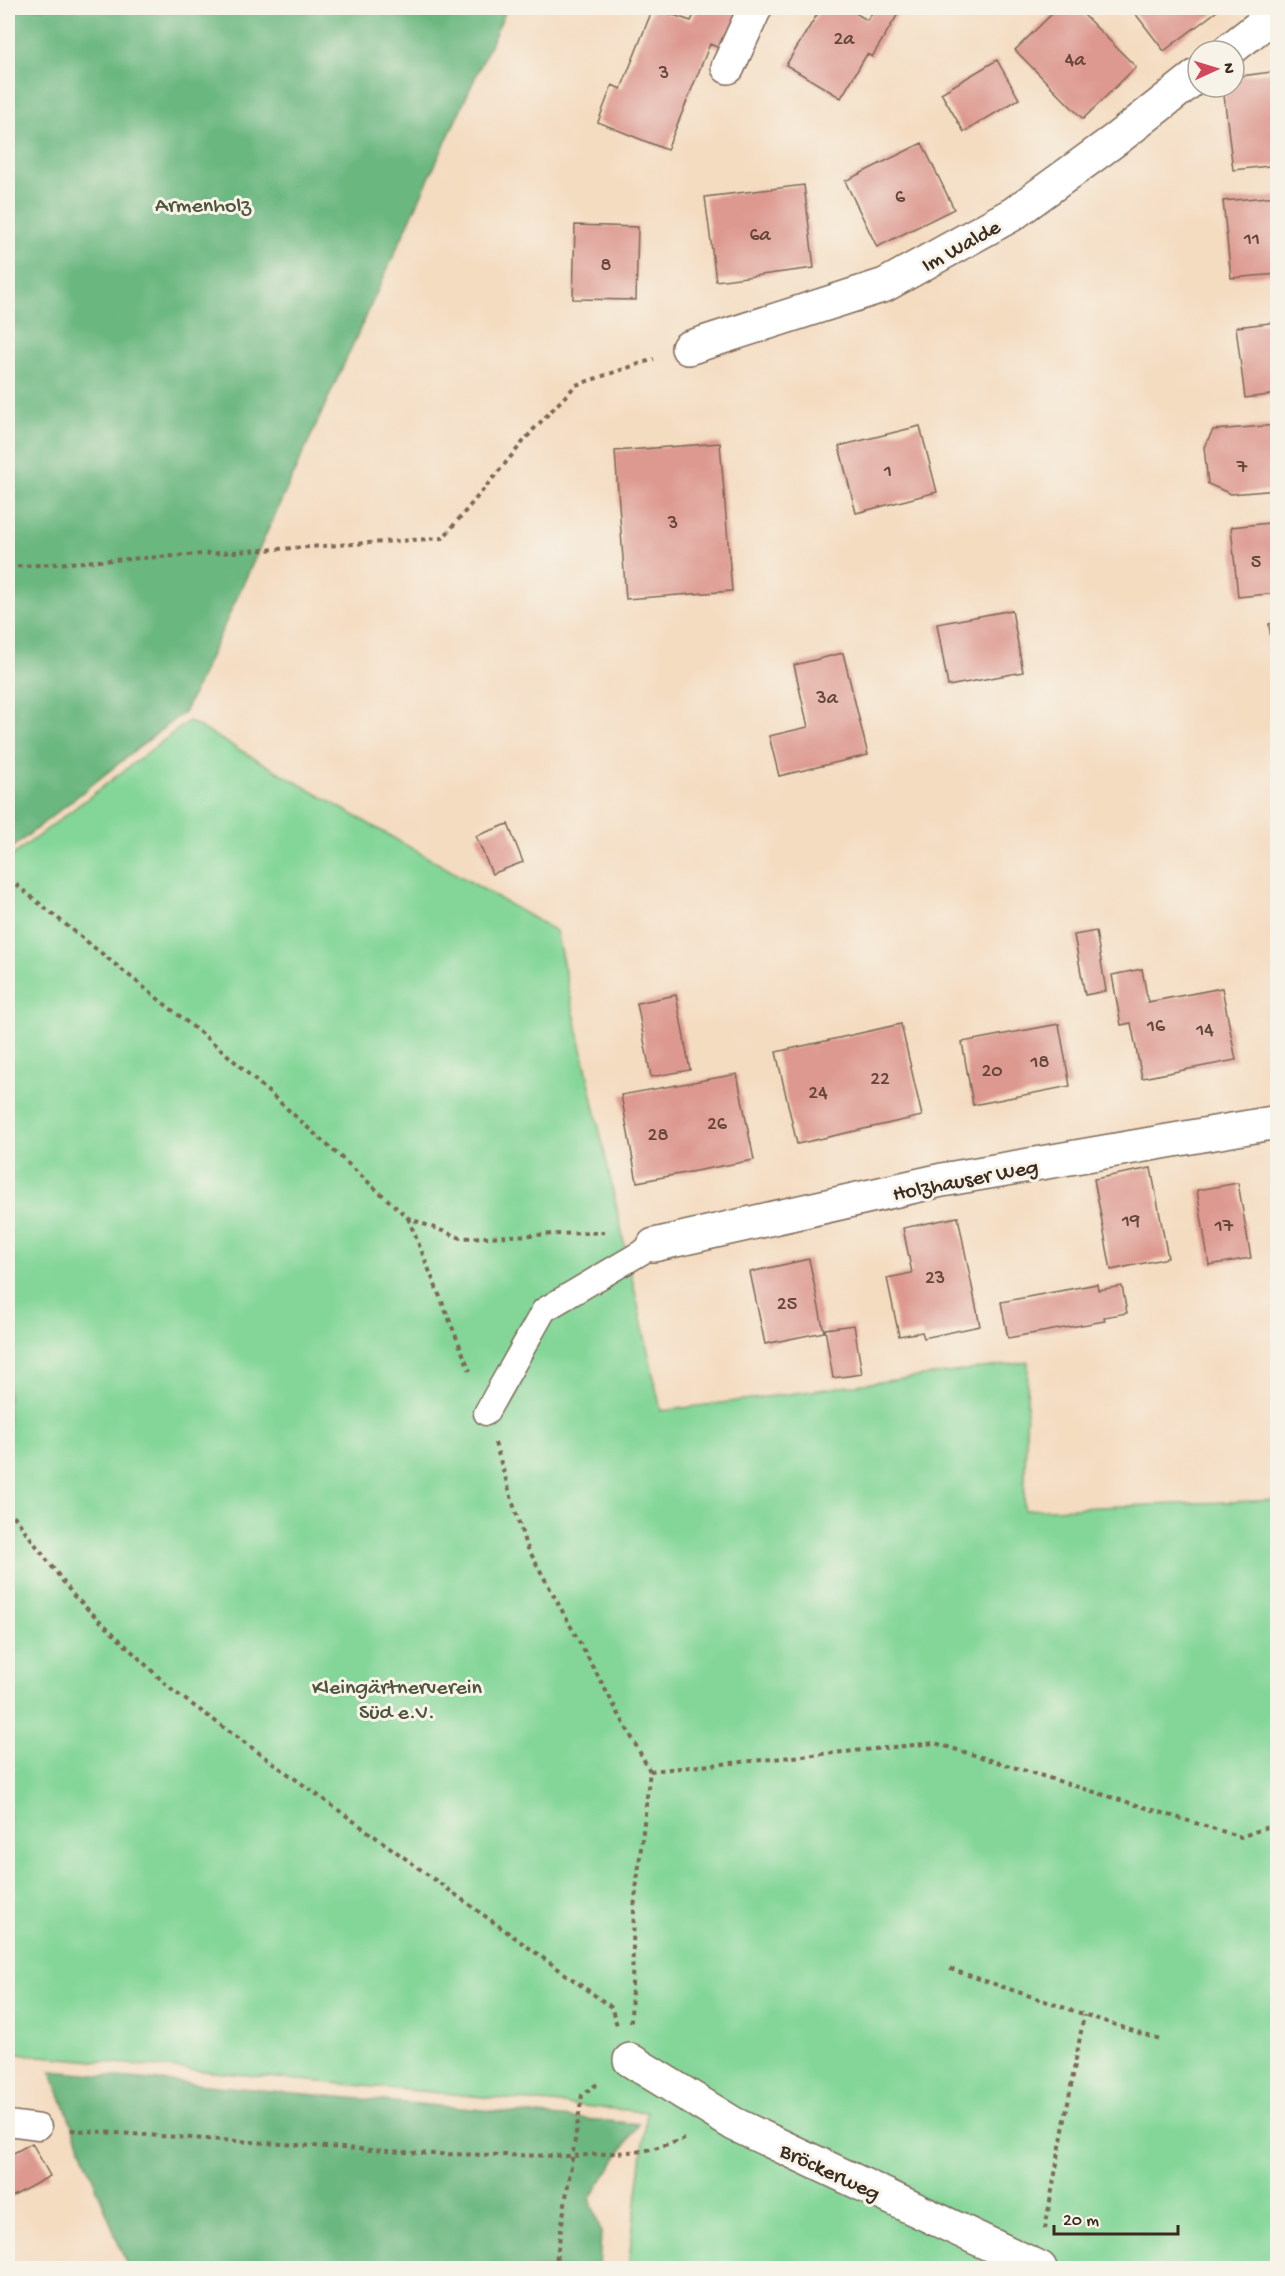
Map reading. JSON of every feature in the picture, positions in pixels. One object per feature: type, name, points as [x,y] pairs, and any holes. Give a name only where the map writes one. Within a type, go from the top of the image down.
[{"type":"street","points":[[728,67],[755,8]]},
{"type":"street","points":[[1243,39],[1278,12]]},
{"type":"street","name":"Im Walde","points":[[688,348],[885,285],[1013,214],[1119,137],[1186,84]]},
{"type":"street","name":"Holzhauser Weg","points":[[654,1245],[942,1180],[1278,1122]]},
{"type":"street","name":"Bröckerweg","points":[[630,2060],[734,2124],[1039,2268]]},
{"type":"lane","points":[[486,1413],[544,1310],[654,1245]]},
{"type":"lane","points":[[8,2123],[39,2127]]},
{"type":"path","points":[[8,567],[443,538],[533,430],[576,385],[688,348]]},
{"type":"path","points":[[8,881],[14,883],[223,1051],[408,1218],[461,1238],[618,1231],[654,1245]]},
{"type":"path","points":[[408,1218],[486,1413],[525,1543],[650,1771],[634,1908],[630,2060]]},
{"type":"path","points":[[8,1508],[74,1596],[172,1690],[611,2007],[630,2060]]},
{"type":"path","points":[[650,1771],[935,1743],[1241,1837],[1278,1823]]},
{"type":"path","points":[[951,1969],[1163,2041]]},
{"type":"path","points":[[1039,2268],[1084,2015]]},
{"type":"path","points":[[555,2268],[582,2095],[630,2060]]},
{"type":"path","points":[[39,2127],[433,2154],[572,2156],[644,2151],[734,2124]]},
{"type":"green space","name":"Armenholz","points":[[8,8],[507,8],[185,711],[8,851]]},
{"type":"green space","name":"Kleingärtnerverein Süd e.V.","points":[[189,721],[556,931],[661,1411],[1028,1362],[1024,1510],[1277,1500],[1277,2268],[628,2268],[647,2112],[8,2053],[8,859]]},
{"type":"green space","points":[[51,2071],[639,2124],[590,2198],[601,2232],[599,2268],[128,2268]]},
{"type":"building","points":[[653,8],[691,21],[697,8],[726,8],[746,16],[731,53],[710,44],[667,150],[598,122],[612,85],[621,89]]},
{"type":"building","points":[[821,8],[847,8],[867,20],[875,8],[901,9],[872,57],[867,54],[841,98],[786,65]]},
{"type":"building","points":[[1058,8],[1077,8],[1136,67],[1083,119],[1015,50]]},
{"type":"building","points":[[1131,8],[1221,8],[1164,51]]},
{"type":"building","points":[[997,60],[1019,99],[964,132],[941,93]]},
{"type":"building","points":[[1271,72],[1278,128],[1278,165],[1233,170],[1224,99],[1246,99],[1246,75]]},
{"type":"building","points":[[922,143],[954,209],[877,247],[845,181]]},
{"type":"building","points":[[804,185],[814,268],[716,281],[705,197]]},
{"type":"building","points":[[1278,196],[1278,274],[1231,278],[1223,201]]},
{"type":"building","points":[[575,225],[638,227],[636,300],[573,299]]},
{"type":"building","points":[[1278,322],[1278,394],[1245,398],[1236,327]]},
{"type":"building","points":[[1278,425],[1278,490],[1231,494],[1208,484],[1204,447],[1213,430]]},
{"type":"building","points":[[920,426],[937,492],[856,513],[839,446]]},
{"type":"building","points":[[720,443],[732,591],[626,599],[615,451]]},
{"type":"building","points":[[1278,522],[1278,593],[1238,597],[1231,527]]},
{"type":"building","points":[[1012,610],[1023,672],[948,686],[937,624]]},
{"type":"building","points":[[1278,623],[1278,681],[1276,681],[1269,624]]},
{"type":"building","points":[[843,653],[868,755],[779,776],[769,736],[808,727],[794,665]]},
{"type":"building","points":[[508,824],[523,862],[492,874],[476,836]]},
{"type":"building","points":[[1096,931],[1106,991],[1085,995],[1074,935]]},
{"type":"building","points":[[1142,969],[1148,1002],[1222,988],[1236,1060],[1142,1078],[1131,1023],[1121,1025],[1112,975]]},
{"type":"building","points":[[676,995],[690,1070],[651,1077],[637,1003]]},
{"type":"building","points":[[901,1024],[922,1116],[797,1144],[776,1052]]},
{"type":"building","points":[[1059,1024],[1070,1086],[973,1105],[962,1042]]},
{"type":"building","points":[[737,1074],[754,1160],[637,1182],[621,1095]]},
{"type":"building","points":[[1151,1168],[1168,1258],[1111,1270],[1094,1179]]},
{"type":"building","points":[[1238,1183],[1251,1258],[1209,1265],[1197,1190]]},
{"type":"building","points":[[958,1217],[980,1326],[924,1338],[922,1332],[899,1336],[887,1278],[912,1273],[903,1228]]},
{"type":"building","points":[[809,1259],[824,1332],[765,1344],[750,1272]]},
{"type":"building","points":[[1097,1284],[1098,1290],[1122,1286],[1127,1313],[1104,1317],[1105,1321],[1008,1338],[1001,1302]]},
{"type":"building","points":[[854,1325],[862,1374],[833,1378],[825,1329]]},
{"type":"building","points":[[32,2143],[50,2176],[8,2199],[8,2156]]}]
